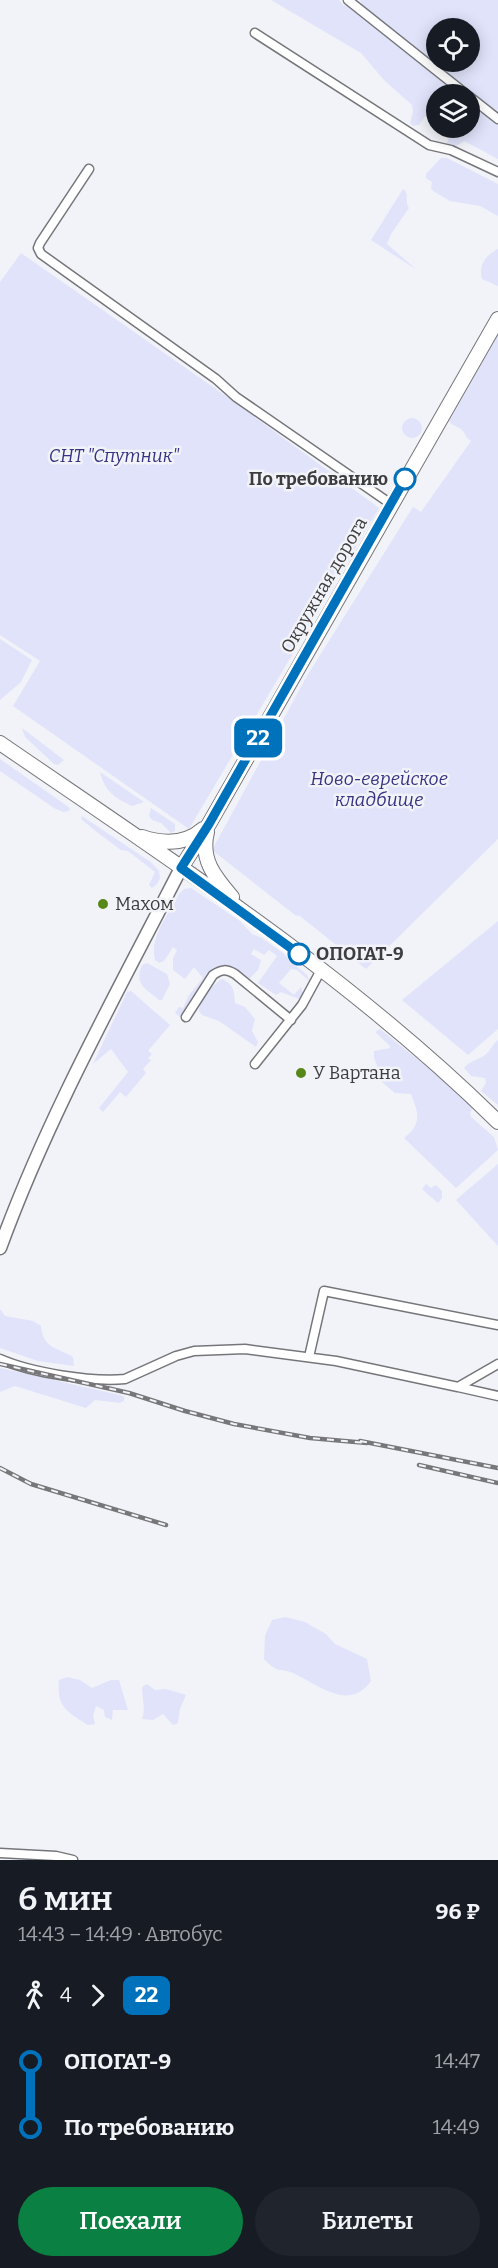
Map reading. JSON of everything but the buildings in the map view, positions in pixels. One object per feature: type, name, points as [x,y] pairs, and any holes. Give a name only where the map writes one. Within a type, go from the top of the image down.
[{"type":"main road","name":"Окружная дорога","points":[[181,868],[209,824],[498,319]]},
{"type":"main road","points":[[0,743],[245,913],[321,970],[450,1075],[498,1122]]},
{"type":"main road","points":[[126,831],[158,841],[177,842],[198,834],[209,824]]},
{"type":"main road","points":[[209,824],[204,849],[208,864],[217,879],[245,913]]},
{"type":"street","points":[[348,0],[453,84]]},
{"type":"street","points":[[255,33],[429,145],[451,150],[498,172]]},
{"type":"street","points":[[480,105],[498,119]]},
{"type":"street","points":[[89,169],[40,243],[38,248],[41,254],[216,379],[236,397],[391,504]]},
{"type":"street","points":[[0,1248],[22,1188],[47,1131],[181,868]]},
{"type":"street","points":[[186,1017],[213,975],[220,970],[227,970],[291,1020]]},
{"type":"street","points":[[255,1065],[302,1005],[321,970]]},
{"type":"street","points":[[309,1357],[324,1291],[498,1325]]},
{"type":"street","points":[[0,1359],[74,1376],[117,1380],[125,1379],[176,1356],[194,1351],[245,1349],[336,1361],[498,1396]]},
{"type":"street","points":[[458,1387],[498,1364]]},
{"type":"street","points":[[0,1852],[56,1856],[73,1860]]},
{"type":"green space","points":[[271,0],[339,0],[343,5],[354,7],[426,64],[426,72],[436,72],[451,84],[426,84],[426,115],[419,125],[413,126],[410,123],[412,105],[384,80],[361,53]]},
{"type":"green space","points":[[360,0],[498,0],[498,111],[480,99],[480,84],[459,84],[444,72],[480,72],[480,18],[426,18],[426,57],[362,5]]},
{"type":"green space","points":[[480,107],[498,121],[498,159],[464,141],[455,147],[447,143],[449,138],[480,138]]},
{"type":"green space","points":[[441,158],[447,158],[498,184],[498,216],[480,206],[450,201],[433,191],[432,182],[426,178],[426,174]]},
{"type":"green space","points":[[403,189],[409,208],[391,234],[387,244],[417,270],[371,240]]},
{"type":"green space","points":[[498,249],[498,286],[482,279],[481,269],[484,261]]},
{"type":"green space","name":"СНТ \"Спутник\"","points":[[21,253],[233,401],[379,508],[189,829],[13,706],[40,661],[0,635],[0,282]]},
{"type":"green space","name":"Ново-еврейское кладбище","points":[[498,334],[498,839],[366,969],[212,850],[307,676],[413,507],[421,512],[471,441],[461,429],[449,421]]},
{"type":"green space","points":[[412,418],[419,421],[422,428],[419,435],[412,438],[405,435],[402,428],[405,421]]},
{"type":"green space","points":[[0,639],[32,660],[21,682],[0,700]]},
{"type":"green space","points":[[22,728],[64,760],[58,765],[54,764],[25,737]]},
{"type":"green space","points":[[0,759],[70,808],[69,811],[63,812],[54,808],[0,771]]},
{"type":"green space","points":[[100,772],[144,802],[132,806],[116,797],[105,785]]},
{"type":"green space","points":[[151,808],[175,824],[175,831],[171,833],[161,823],[152,820],[149,816]]},
{"type":"green space","points":[[82,816],[152,863],[159,871],[160,878],[157,884],[152,888],[149,885],[155,872],[128,851],[121,850],[98,833],[81,819]]},
{"type":"green space","points":[[191,888],[240,921],[252,934],[262,938],[283,953],[307,975],[309,981],[297,970],[291,969],[279,983],[294,995],[301,987],[303,993],[299,999],[281,992],[276,995],[258,983],[277,956],[269,950],[264,955],[254,949],[251,954],[261,960],[258,970],[249,979],[231,966],[216,967],[180,1017],[175,1013],[179,1007],[183,1008],[189,995],[203,978],[194,967],[185,979],[173,970],[173,958],[177,950],[173,947],[164,961],[159,963],[155,960],[155,943],[157,934],[179,894],[184,889]]},
{"type":"green space","points":[[498,921],[498,1029],[468,1055],[402,1000]]},
{"type":"green space","points":[[147,963],[167,974],[170,984],[162,1000],[149,992],[140,982],[142,965]]},
{"type":"green space","points":[[222,979],[233,988],[235,1003],[245,1007],[255,1019],[252,1031],[258,1042],[256,1047],[219,1021],[202,1015],[199,1011],[207,993]]},
{"type":"green space","points":[[131,991],[170,1025],[148,1051],[152,1054],[148,1058],[151,1060],[143,1069],[146,1073],[126,1097],[120,1092],[103,1112],[99,1108],[128,1072],[111,1049],[93,1064],[127,992]]},
{"type":"green space","points":[[380,1029],[473,1107],[471,1117],[494,1137],[498,1150],[456,1188],[404,1138],[414,1127],[417,1112],[411,1094],[395,1093],[377,1078],[379,1070],[374,1051],[390,1048],[375,1032]]},
{"type":"green space","points":[[498,1040],[498,1105],[481,1091],[486,1083],[485,1078],[471,1076],[464,1068],[487,1053]]},
{"type":"green space","points":[[498,1164],[498,1246],[456,1200]]},
{"type":"green space","points":[[426,1184],[431,1188],[436,1185],[442,1191],[442,1198],[438,1203],[422,1189]]},
{"type":"green space","points":[[0,1309],[5,1316],[33,1321],[41,1326],[42,1334],[48,1343],[73,1357],[74,1366],[38,1361],[0,1348]]},
{"type":"green space","points":[[0,1368],[120,1395],[124,1397],[124,1401],[120,1403],[95,1400],[86,1408],[15,1386],[0,1392]]},
{"type":"green space","points":[[285,1617],[305,1622],[326,1634],[335,1644],[367,1659],[371,1681],[363,1690],[354,1694],[335,1694],[292,1672],[274,1667],[264,1659],[265,1636],[272,1620]]},
{"type":"green space","points":[[67,1677],[80,1680],[92,1688],[111,1680],[119,1680],[128,1710],[113,1710],[112,1720],[105,1717],[104,1710],[96,1706],[93,1716],[95,1724],[88,1725],[69,1712],[59,1697],[59,1680]]},
{"type":"green space","points":[[147,1684],[155,1690],[166,1689],[186,1695],[180,1709],[178,1723],[173,1725],[163,1714],[153,1720],[142,1719],[144,1707],[142,1687]]},
{"type":"railway","points":[[0,1364],[129,1393],[234,1424],[310,1438],[367,1443]]},
{"type":"railway","points":[[360,1441],[498,1468]]},
{"type":"railway","points":[[419,1465],[498,1483]]},
{"type":"railway","points":[[0,1468],[31,1484],[166,1525]]},
{"type":"bus line","name":"22","points":[[299,954],[181,868],[209,824],[405,479]]},
{"type":"place","name":"По требованию","points":[[405,479]]},
{"type":"place","name":"Махом","points":[[103,904]]},
{"type":"place","name":"ОПОГАТ-9","points":[[299,954]]},
{"type":"place","name":"У Вартана","points":[[301,1073]]}]
